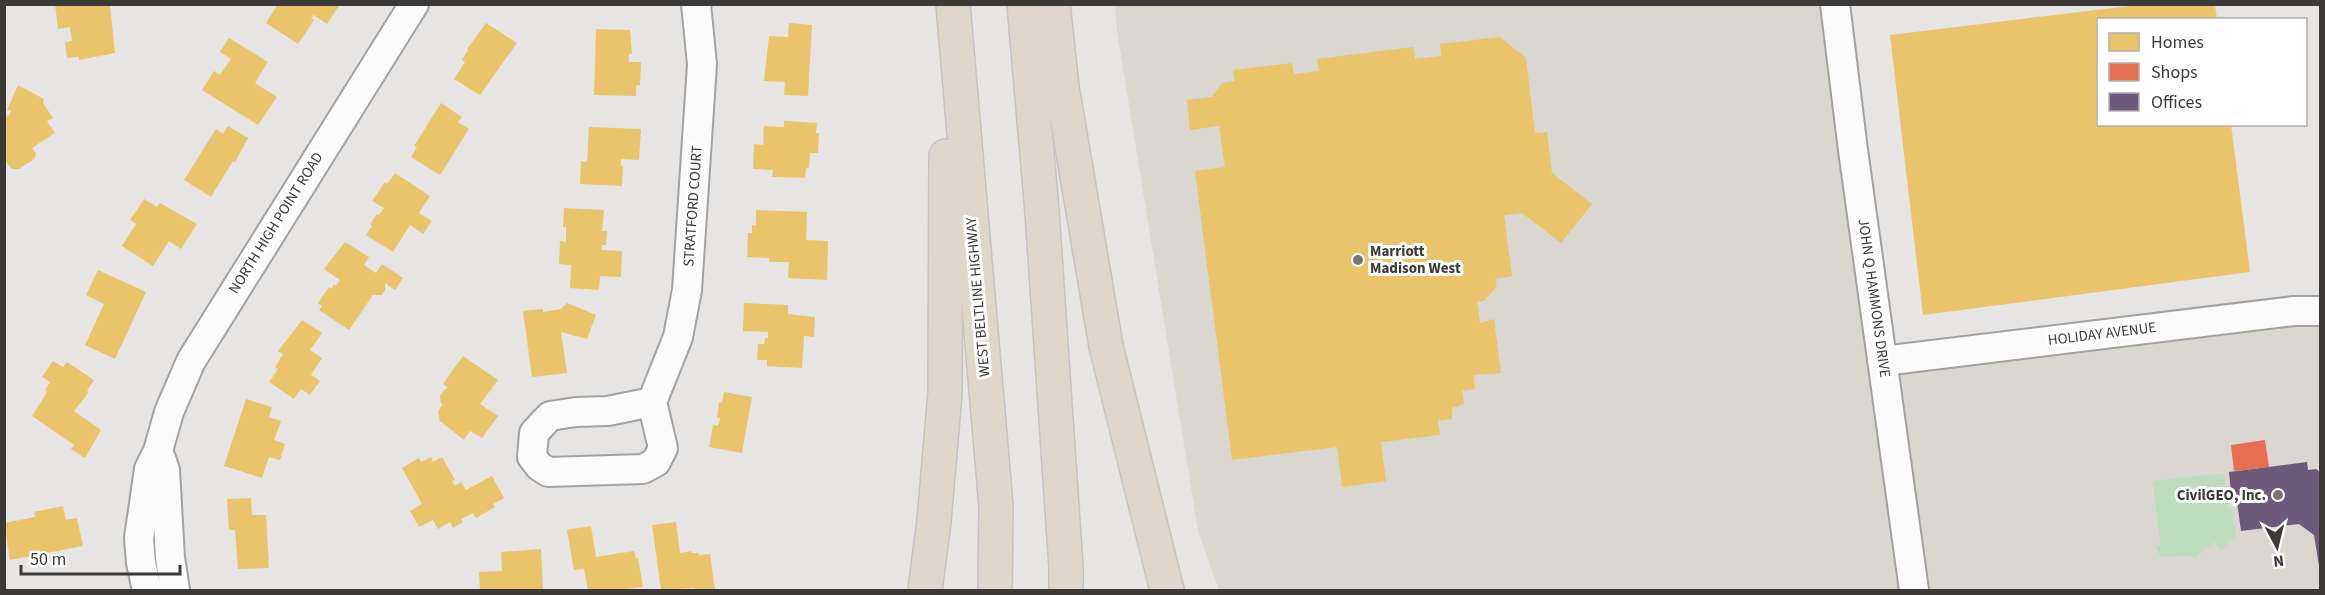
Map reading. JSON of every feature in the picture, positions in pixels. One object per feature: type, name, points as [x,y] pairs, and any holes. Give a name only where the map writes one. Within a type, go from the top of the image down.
[{"type":"highway","points":[[925,591],[943,431],[946,349],[946,168],[938,4]]},
{"type":"highway","name":"WEST BELTLINE HIGHWAY","points":[[953,4],[996,506],[996,591]]},
{"type":"highway","points":[[1024,4],[1042,212],[1066,591]]},
{"type":"highway","points":[[1053,4],[1062,87],[1106,346],[1167,591]]},
{"type":"street","name":"NORTH HIGH POINT ROAD","points":[[145,590],[139,538],[149,469],[158,451],[169,412],[190,361],[414,4]]},
{"type":"street","name":"STRATFORD COURT","points":[[651,402],[678,337],[687,290],[702,64],[696,4]]},
{"type":"street","name":"JOHN Q HAMMONS DRIVE","points":[[1835,4],[1914,591]]},
{"type":"street","name":"HOLIDAY AVENUE","points":[[1883,362],[2294,311],[2320,311]]},
{"type":"street","points":[[145,590],[175,587],[168,533],[165,470],[158,451]]},
{"type":"shaded area","points":[[1115,5],[1835,5],[1883,361],[2320,311],[2320,590],[1219,590],[1198,531],[1117,31]]},
{"type":"green space","points":[[2224,473],[2228,508],[2232,508],[2236,535],[2221,550],[2214,542],[2196,557],[2160,556],[2156,546],[2161,546],[2152,481]]},
{"type":"building: Homes","points":[[55,4],[110,5],[115,53],[79,60],[79,57],[67,58],[65,42],[72,41],[70,27],[58,29]]},
{"type":"building: Homes","points":[[278,4],[340,4],[327,24],[314,15],[311,18],[314,20],[298,44],[266,23]]},
{"type":"building: Homes","points":[[2146,4],[2215,4],[2217,18],[2097,18],[2097,126],[2231,126],[2250,272],[1923,315],[1890,35]]},
{"type":"building: Homes","points":[[486,23],[517,43],[480,95],[454,79],[465,62],[462,60],[467,49]]},
{"type":"building: Homes","points":[[789,23],[812,25],[808,96],[784,95],[785,82],[764,81],[769,36],[788,37]]},
{"type":"building: Homes","points":[[596,29],[630,30],[632,54],[629,54],[629,62],[641,62],[640,85],[636,86],[636,96],[594,95]]},
{"type":"building: Homes","name":"Marriott Madison West","points":[[1500,37],[1526,58],[1535,133],[1547,132],[1552,173],[1592,204],[1561,243],[1522,213],[1504,215],[1512,276],[1495,279],[1497,286],[1484,301],[1477,302],[1480,323],[1494,319],[1501,373],[1474,375],[1475,389],[1462,391],[1464,404],[1452,408],[1452,419],[1438,421],[1440,435],[1381,442],[1386,481],[1342,487],[1337,447],[1232,460],[1195,171],[1225,167],[1219,126],[1190,130],[1187,100],[1212,97],[1222,83],[1235,81],[1233,70],[1292,63],[1294,74],[1319,71],[1317,59],[1413,47],[1415,59],[1441,56],[1440,44]]},
{"type":"building: Homes","points":[[229,38],[268,62],[255,83],[277,97],[258,125],[202,90],[214,71],[220,75],[231,59],[220,52]]},
{"type":"building: Homes","points":[[18,85],[44,99],[43,103],[53,118],[47,121],[55,133],[32,148],[36,153],[34,159],[19,169],[12,169],[4,160],[4,115],[8,117],[11,111],[7,110]]},
{"type":"building: Homes","points":[[441,103],[462,117],[458,122],[469,129],[440,175],[411,157],[417,147],[414,146]]},
{"type":"building: Homes","points":[[784,121],[817,123],[818,153],[810,153],[809,168],[806,168],[805,178],[772,177],[773,170],[753,169],[754,144],[763,145],[764,126],[784,127]]},
{"type":"building: Homes","points":[[228,126],[248,138],[211,197],[184,180],[216,129],[223,134]]},
{"type":"building: Homes","points":[[589,127],[641,129],[639,160],[621,159],[622,186],[580,184],[581,161],[587,162]]},
{"type":"building: Homes","points":[[395,173],[430,196],[419,213],[432,221],[423,234],[410,225],[393,252],[366,235],[372,226],[370,224],[384,208],[372,201],[385,182],[387,184]]},
{"type":"building: Homes","points":[[144,199],[157,207],[160,203],[197,224],[181,249],[169,241],[153,266],[122,246],[136,224],[130,220]]},
{"type":"building: Homes","points":[[564,208],[604,210],[602,231],[607,231],[606,245],[602,245],[601,250],[622,251],[621,277],[600,276],[599,290],[570,288],[571,265],[559,264],[560,241],[566,242],[566,227],[563,227]]},
{"type":"building: Homes","points":[[756,210],[807,212],[806,240],[828,241],[827,280],[788,278],[789,262],[769,262],[769,258],[747,257],[748,233],[752,233],[752,225],[756,226]]},
{"type":"building: Homes","points":[[345,242],[369,257],[364,265],[376,273],[382,264],[403,278],[395,290],[385,283],[382,295],[373,295],[349,330],[319,310],[322,306],[318,303],[329,287],[331,289],[334,284],[336,286],[340,280],[324,269]]},
{"type":"building: Homes","points":[[98,270],[146,292],[115,359],[85,345],[104,304],[86,295]]},
{"type":"building: Homes","points":[[567,303],[596,315],[587,339],[561,332],[567,373],[532,377],[523,311],[543,309],[543,312],[561,309]]},
{"type":"building: Homes","points":[[744,303],[788,305],[788,314],[815,317],[814,337],[804,336],[802,368],[767,366],[767,360],[757,360],[758,344],[764,344],[765,338],[768,338],[768,332],[743,331]]},
{"type":"building: Homes","points":[[302,320],[322,333],[310,350],[322,358],[311,375],[320,381],[310,395],[301,389],[294,399],[269,382],[278,369],[275,367],[283,354],[278,351]]},
{"type":"building: Homes","points":[[463,356],[498,380],[480,404],[498,416],[482,438],[470,431],[464,440],[440,421],[438,411],[443,404],[440,396],[448,388],[443,384]]},
{"type":"building: Homes","points":[[53,361],[63,367],[67,362],[94,380],[87,391],[89,392],[74,411],[101,430],[85,458],[71,449],[74,445],[32,416],[47,392],[45,390],[50,382],[42,377]]},
{"type":"building: Homes","points":[[724,392],[752,397],[742,453],[709,447],[713,425],[718,426],[719,402],[722,403]]},
{"type":"building: Homes","points":[[246,399],[272,407],[269,417],[281,421],[274,440],[285,444],[280,460],[269,457],[262,478],[224,466]]},
{"type":"building: Homes","points":[[431,457],[433,462],[442,457],[455,480],[452,481],[455,486],[461,482],[466,490],[492,476],[504,498],[493,504],[495,507],[476,518],[473,513],[461,519],[463,522],[453,528],[450,522],[438,529],[433,520],[419,527],[410,511],[422,504],[402,468],[419,458],[421,462]]},
{"type":"building: Homes","points":[[251,498],[252,515],[266,515],[269,568],[238,569],[235,530],[229,530],[227,499]]},
{"type":"building: Homes","points":[[63,506],[66,520],[77,518],[83,546],[10,560],[4,523],[35,517],[34,512]]},
{"type":"building: Homes","points":[[676,522],[680,553],[692,551],[699,555],[710,554],[715,590],[695,590],[695,588],[661,590],[652,525]]},
{"type":"building: Homes","points":[[591,526],[596,557],[634,551],[638,558],[643,587],[588,590],[584,569],[574,570],[567,530]]},
{"type":"building: Homes","points":[[541,549],[543,590],[480,590],[479,572],[502,571],[501,552]]},
{"type":"building: Shops","points":[[2265,440],[2269,467],[2234,471],[2231,445]]},
{"type":"building: Offices","points":[[2307,462],[2308,470],[2316,469],[2320,472],[2320,572],[2314,535],[2299,524],[2241,531],[2237,502],[2232,502],[2229,472]]},
{"type":"place","name":"Marriott Madison West","points":[[1358,260]]},
{"type":"place","name":"CivilGEO, Inc.","points":[[2278,495]]}]
